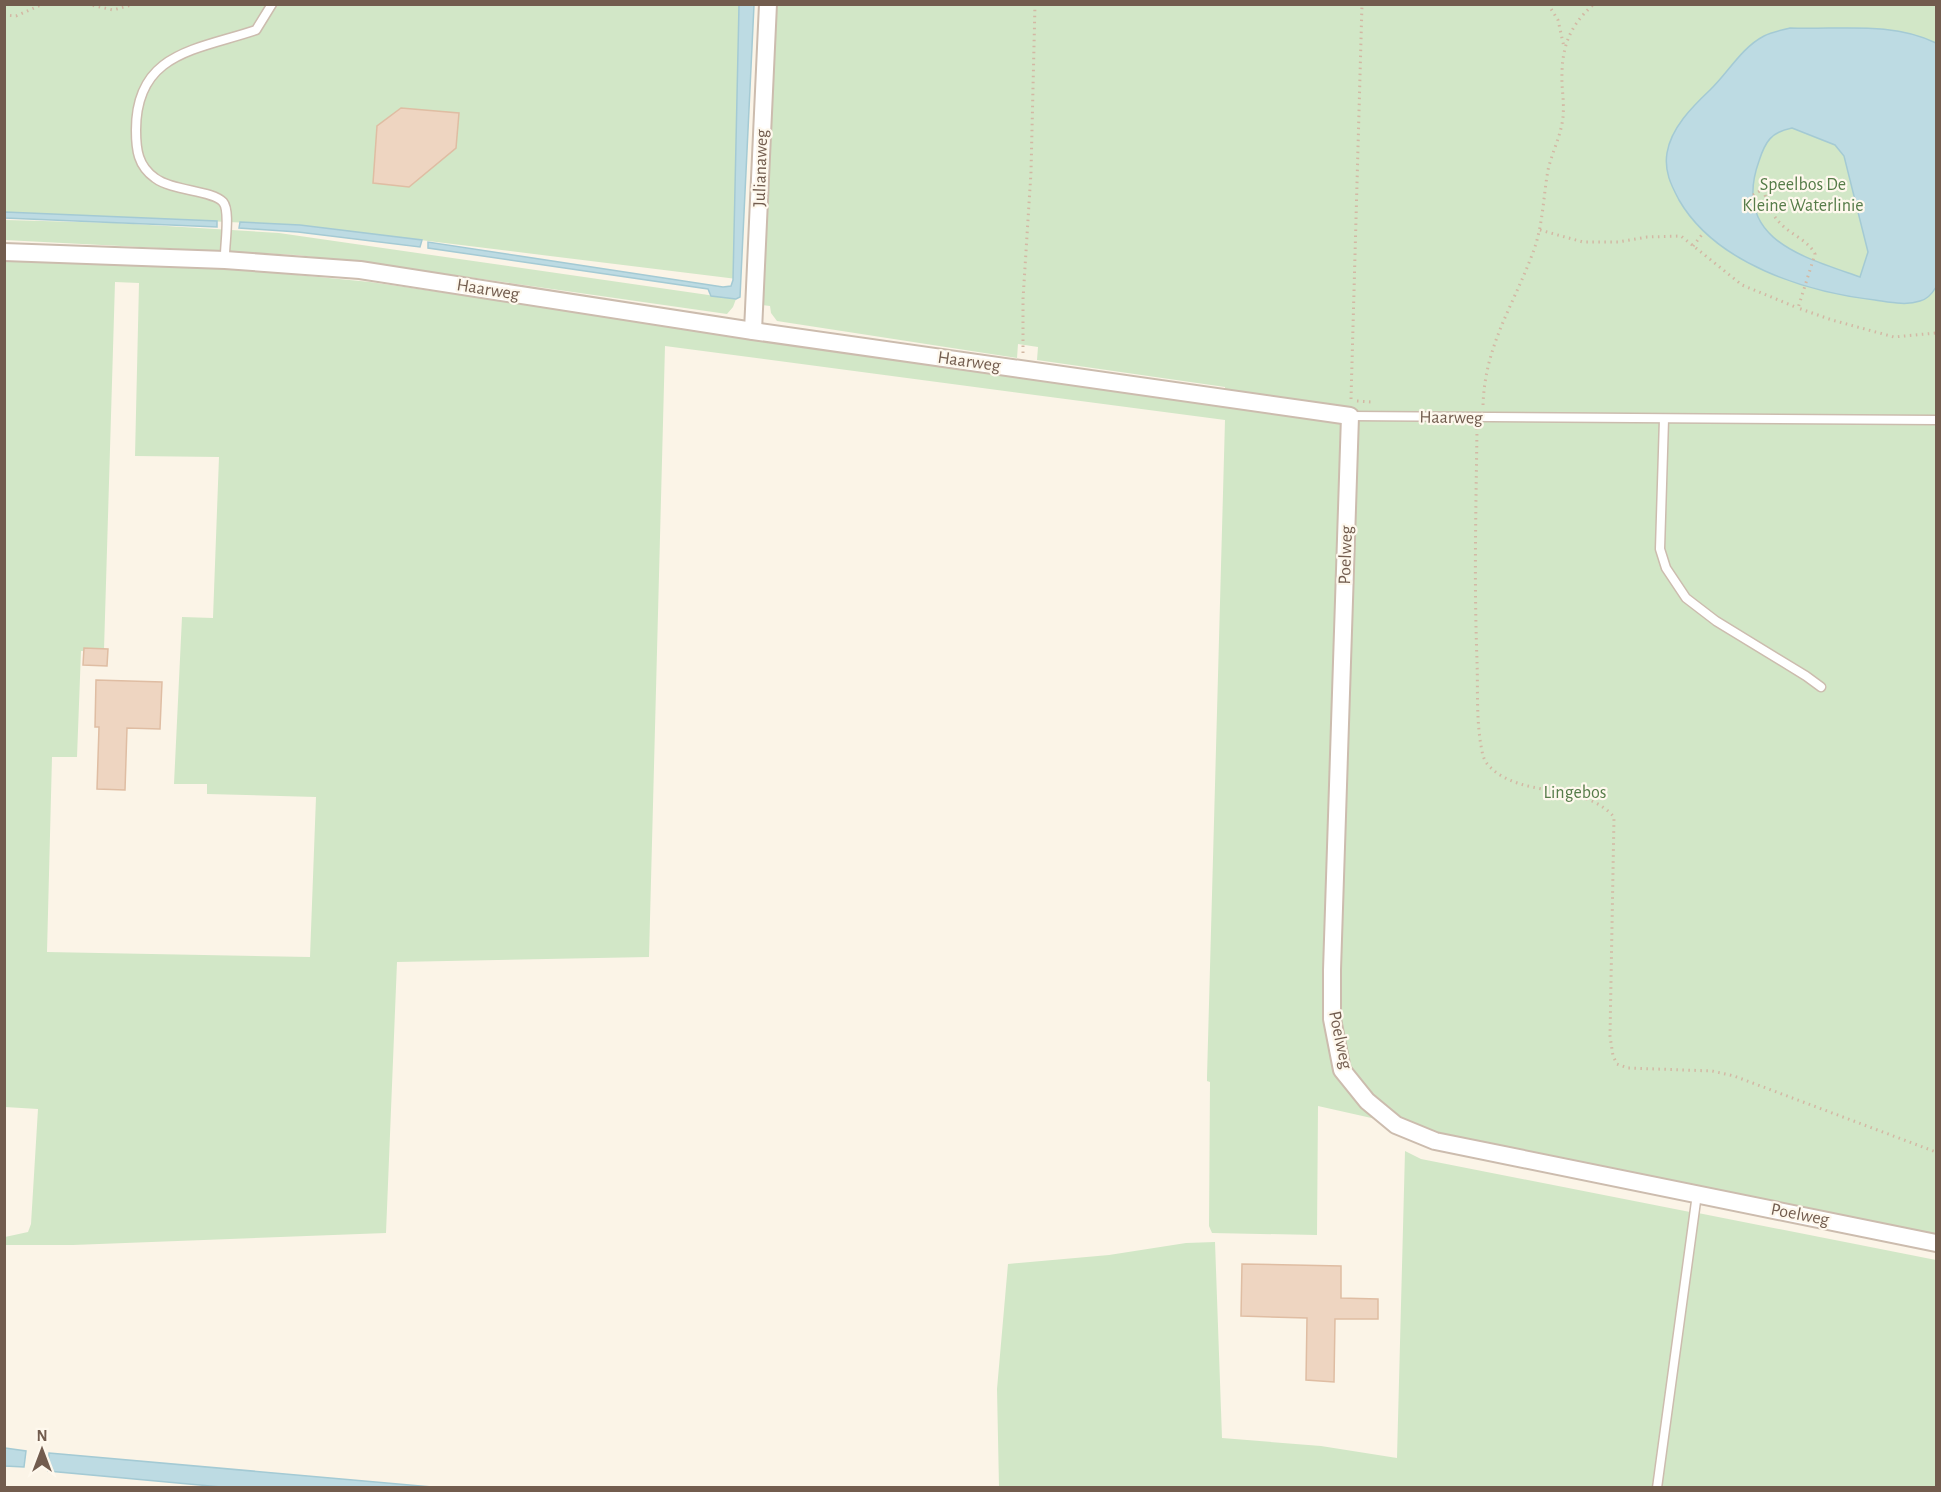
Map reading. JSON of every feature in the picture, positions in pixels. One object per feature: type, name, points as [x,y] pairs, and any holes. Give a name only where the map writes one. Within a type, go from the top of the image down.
[{"type":"street","name":"Julianaweg","points":[[753,331],[768,4]]},
{"type":"street","name":"Haarweg","points":[[4,252],[225,260],[360,270],[753,331],[1350,416]]},
{"type":"street","name":"Poelweg","points":[[1350,416],[1332,970],[1332,1018],[1342,1070],[1367,1101],[1396,1125],[1435,1141],[1936,1243]]},
{"type":"lane","points":[[225,260],[227,214],[224,203],[214,196],[173,187],[156,180],[143,169],[136,148],[136,107],[142,89],[154,72],[181,54],[256,30],[272,4]]},
{"type":"lane","name":"Haarweg","points":[[1350,416],[1936,420]]},
{"type":"lane","points":[[1664,419],[1660,549],[1666,568],[1686,598],[1716,621],[1821,687]]},
{"type":"lane","points":[[1657,1488],[1697,1194]]},
{"type":"path","points":[[4,15],[16,16],[43,4]]},
{"type":"path","points":[[87,4],[113,10],[135,4]]},
{"type":"path","points":[[1023,370],[1023,299],[1031,172],[1035,4]]},
{"type":"path","points":[[1350,416],[1362,4]]},
{"type":"path","points":[[1477,418],[1483,409],[1484,381],[1496,338],[1533,254],[1540,230],[1549,167],[1563,121],[1564,48],[1558,20],[1548,4]]},
{"type":"path","points":[[1564,48],[1577,22],[1594,4]]},
{"type":"path","points":[[1753,195],[1763,189],[1769,207],[1779,223],[1811,246],[1815,254],[1798,308]]},
{"type":"path","points":[[1540,230],[1583,242],[1618,242],[1647,237],[1681,236],[1742,285],[1798,308],[1894,337],[1936,333]]},
{"type":"path","points":[[1693,246],[1704,232]]},
{"type":"path","points":[[1477,431],[1475,591],[1482,752],[1485,760],[1496,772],[1556,793],[1583,797],[1614,817],[1610,1036],[1613,1056],[1617,1064],[1628,1068],[1712,1071],[1734,1076],[1936,1152]]},
{"type":"green space","points":[[4,5],[749,5],[737,279],[298,225],[5,212]]},
{"type":"green space","name":"Lingebos","points":[[776,5],[1936,5],[1936,1245],[1318,1106],[1317,1235],[1212,1233],[1209,1226],[1210,1082],[1207,1081],[1207,1077],[1225,420],[665,346],[649,957],[397,962],[386,1233],[73,1245],[5,1245],[5,1237],[28,1232],[31,1224],[38,1109],[5,1107],[5,256],[175,263],[370,282],[1225,405],[1225,387],[1037,360],[1038,347],[1018,344],[1017,358],[777,321],[771,313],[770,306],[761,305]],"holes":[[[115,282],[139,283],[135,456],[219,457],[213,618],[182,617],[174,784],[207,784],[207,794],[316,797],[310,957],[47,952],[52,757],[77,757],[81,651],[104,650]]]},
{"type":"green space","points":[[5,220],[117,223],[279,233],[736,299],[727,314],[377,264],[296,255],[5,240]]},
{"type":"green space","points":[[1405,1151],[1421,1159],[1690,1212],[1652,1487],[999,1487],[997,1389],[1008,1264],[1109,1255],[1186,1243],[1215,1242],[1222,1438],[1321,1446],[1397,1458]]},
{"type":"green space","points":[[1698,1213],[1936,1260],[1936,1487],[1661,1488]]},
{"type":"water","points":[[739,5],[754,5],[740,297],[736,299],[711,296],[708,289],[428,248],[428,242],[723,287],[731,286],[733,280]]},
{"type":"water","points":[[1790,28],[1883,29],[1919,36],[1936,43],[1936,287],[1925,299],[1892,303],[1848,296],[1792,282],[1765,271],[1739,258],[1716,242],[1695,222],[1676,194],[1669,178],[1666,160],[1669,144],[1678,127],[1748,47],[1764,36]],"holes":[[[1792,128],[1835,145],[1844,156],[1868,252],[1860,277],[1816,261],[1778,241],[1764,227],[1755,209],[1753,188],[1759,161],[1764,148],[1774,135]]]},
{"type":"water","points":[[5,212],[217,221],[217,227],[5,218]]},
{"type":"water","points":[[240,222],[300,225],[422,240],[420,247],[298,232],[239,228]]},
{"type":"water","points":[[5,1448],[26,1451],[24,1467],[5,1466]]},
{"type":"water","points":[[49,1453],[432,1487],[232,1488],[48,1471]]},
{"type":"building","points":[[401,108],[459,113],[456,148],[409,187],[373,183],[377,126]]},
{"type":"building","points":[[84,648],[108,649],[107,666],[83,665]]},
{"type":"building","points":[[96,680],[162,682],[160,729],[127,728],[125,790],[97,789],[99,727],[95,727]]},
{"type":"building","points":[[1242,1264],[1341,1266],[1341,1298],[1378,1299],[1378,1319],[1335,1319],[1334,1382],[1306,1380],[1307,1318],[1241,1316]]},
{"type":"park label","name":"Speelbos De Kleine Waterlinie","points":[[1803,195]]}]
